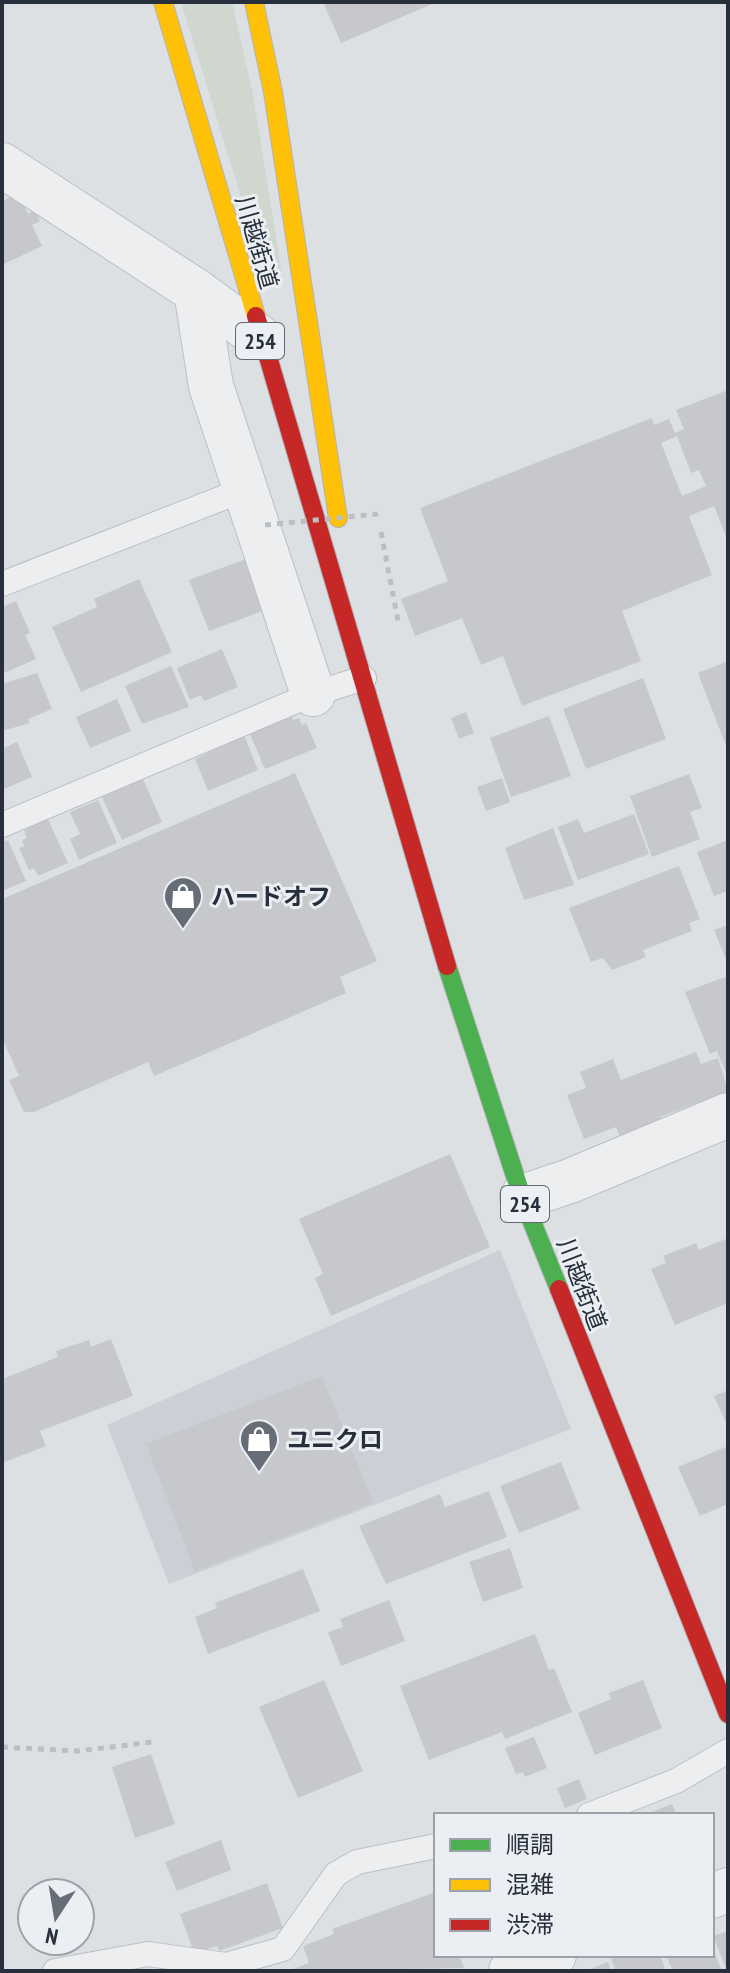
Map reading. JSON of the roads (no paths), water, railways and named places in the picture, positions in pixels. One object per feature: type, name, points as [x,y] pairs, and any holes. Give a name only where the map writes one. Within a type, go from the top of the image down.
[{"type":"highway","name":"川越街道","points":[[163,2],[259,337],[364,678],[450,975],[522,1197],[728,1714]]},
{"type":"highway","name":"川越街道","points":[[254,2],[273,92],[364,678]]},
{"type":"street","points":[[2,165],[196,291],[259,337]]},
{"type":"street","points":[[196,291],[211,386],[254,508],[313,694]]},
{"type":"street","points":[[522,1197],[570,1181],[728,1115]]},
{"type":"street","points":[[511,1971],[549,1957]]},
{"type":"lane","points":[[2,584],[254,508]]},
{"type":"lane","points":[[2,825],[313,694],[364,678]]},
{"type":"lane","points":[[594,1813],[676,1781],[728,1751]]},
{"type":"lane","points":[[55,1971],[148,1954],[226,1965],[283,1949],[336,1874],[357,1862],[434,1846]]},
{"type":"place","name":"ハードオフ","points":[[183,930]]},
{"type":"place","name":"ユニクロ","points":[[259,1473]]}]
